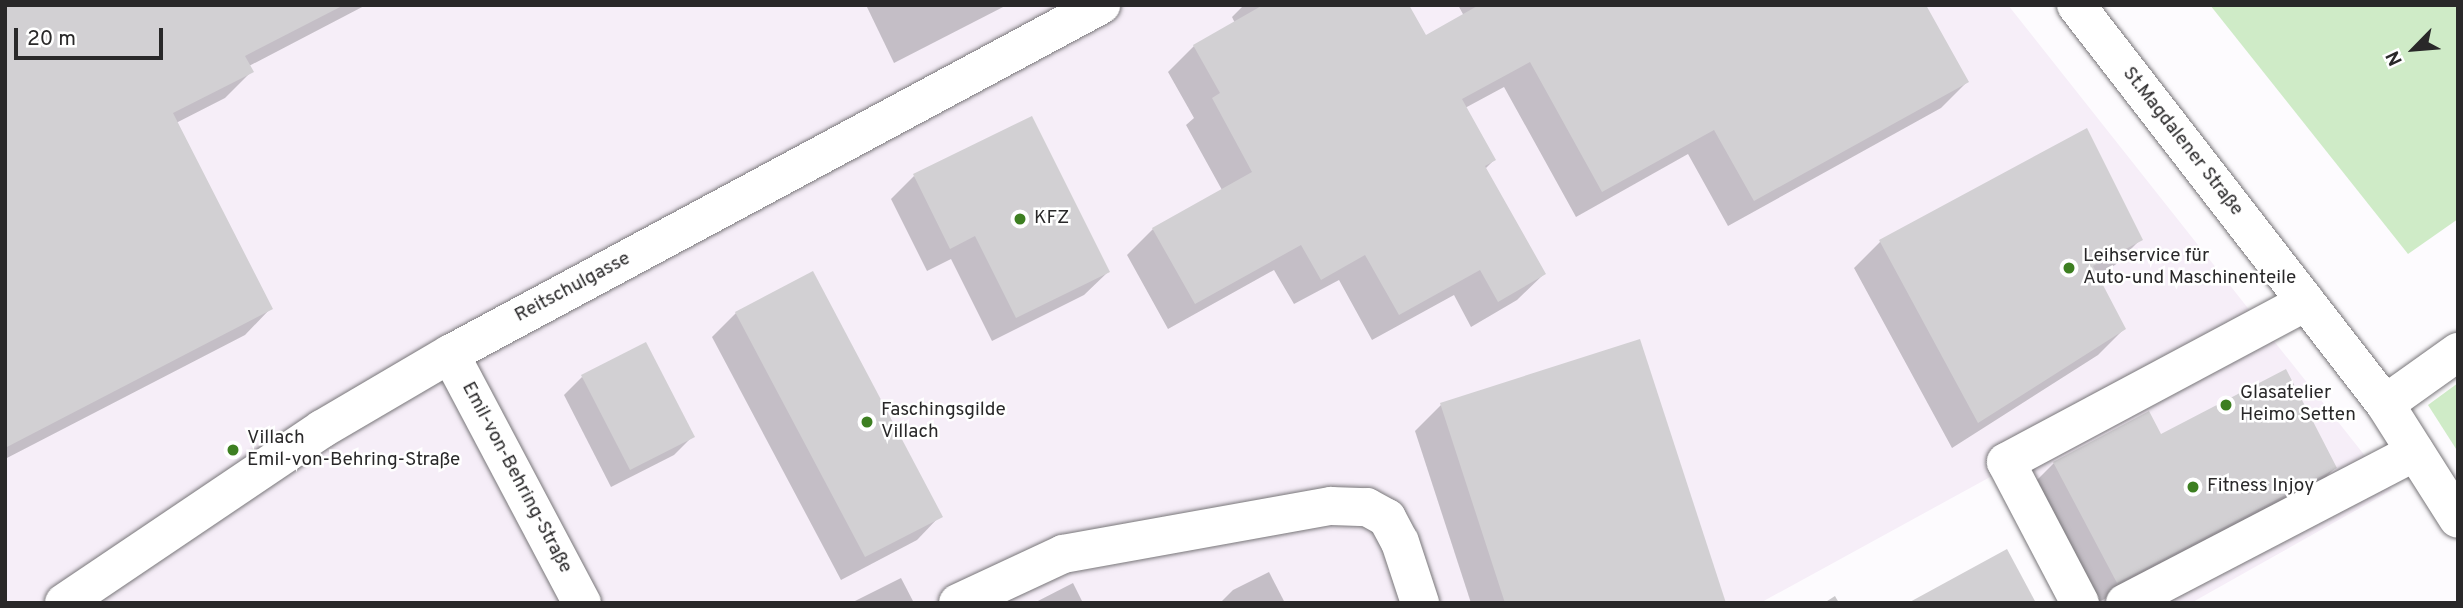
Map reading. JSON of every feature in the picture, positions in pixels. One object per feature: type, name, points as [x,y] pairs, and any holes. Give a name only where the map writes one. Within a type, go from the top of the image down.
[{"type":"street","name":"Reitschulgasse","points":[[64,603],[310,436],[450,354],[1101,5]]},
{"type":"street","name":"St.Magdalener Straße","points":[[2076,5],[2385,404],[2458,519]]},
{"type":"street","points":[[2080,603],[2006,462],[2306,302]]},
{"type":"street","points":[[2385,404],[2458,352]]},
{"type":"street","name":"Emil-von-Behring-Straße","points":[[450,354],[582,603]]},
{"type":"street","points":[[2124,603],[2415,452]]},
{"type":"street","points":[[958,603],[1063,554],[1331,506],[1367,507],[1387,517],[1401,542],[1420,603]]},
{"type":"shaded area","points":[[5,5],[2008,5],[2392,490],[2191,603],[2060,603],[1992,476],[1760,603],[5,603]]},
{"type":"green space","points":[[2210,5],[2458,5],[2458,219],[2408,254]]},
{"type":"green space","points":[[2458,383],[2458,452],[2428,405]]},
{"type":"building","points":[[5,5],[344,5],[245,56],[254,72],[173,113],[273,309],[5,448]]},
{"type":"building","points":[[1263,5],[1409,5],[1426,35],[1479,5],[1926,5],[1969,82],[1754,201],[1714,130],[1602,192],[1530,62],[1462,99],[1496,160],[1485,166],[1546,274],[1498,302],[1480,270],[1399,315],[1365,255],[1321,280],[1301,245],[1195,304],[1152,228],[1252,172],[1212,98],[1220,93],[1193,45]]},
{"type":"building","points":[[1032,116],[1110,272],[1016,318],[975,236],[950,249],[913,174]]},
{"type":"building","points":[[2087,128],[2143,240],[2093,266],[2126,329],[1978,423],[1879,240]]},
{"type":"building","points":[[813,271],[943,517],[865,557],[735,312]]},
{"type":"building","points":[[1640,339],[1726,603],[1505,603],[1440,403]]},
{"type":"building","points":[[646,342],[695,437],[630,470],[581,375]]},
{"type":"building","points":[[2286,369],[2337,468],[2117,583],[2053,462],[2149,411],[2161,434]]},
{"type":"building","points":[[2007,549],[2036,603],[1908,603]]},
{"type":"place","name":"KFZ","points":[[1020,219]]},
{"type":"place","name":"Leihservice für Auto-und Maschinenteile","points":[[2069,268]]},
{"type":"place","name":"Glasatelier Heimo Setten","points":[[2226,405]]},
{"type":"place","name":"Faschingsgilde Villach","points":[[867,422]]},
{"type":"place","name":"Villach Emil-von-Behring-Straße","points":[[233,450]]},
{"type":"place","name":"Fitness Injoy","points":[[2193,487]]}]
